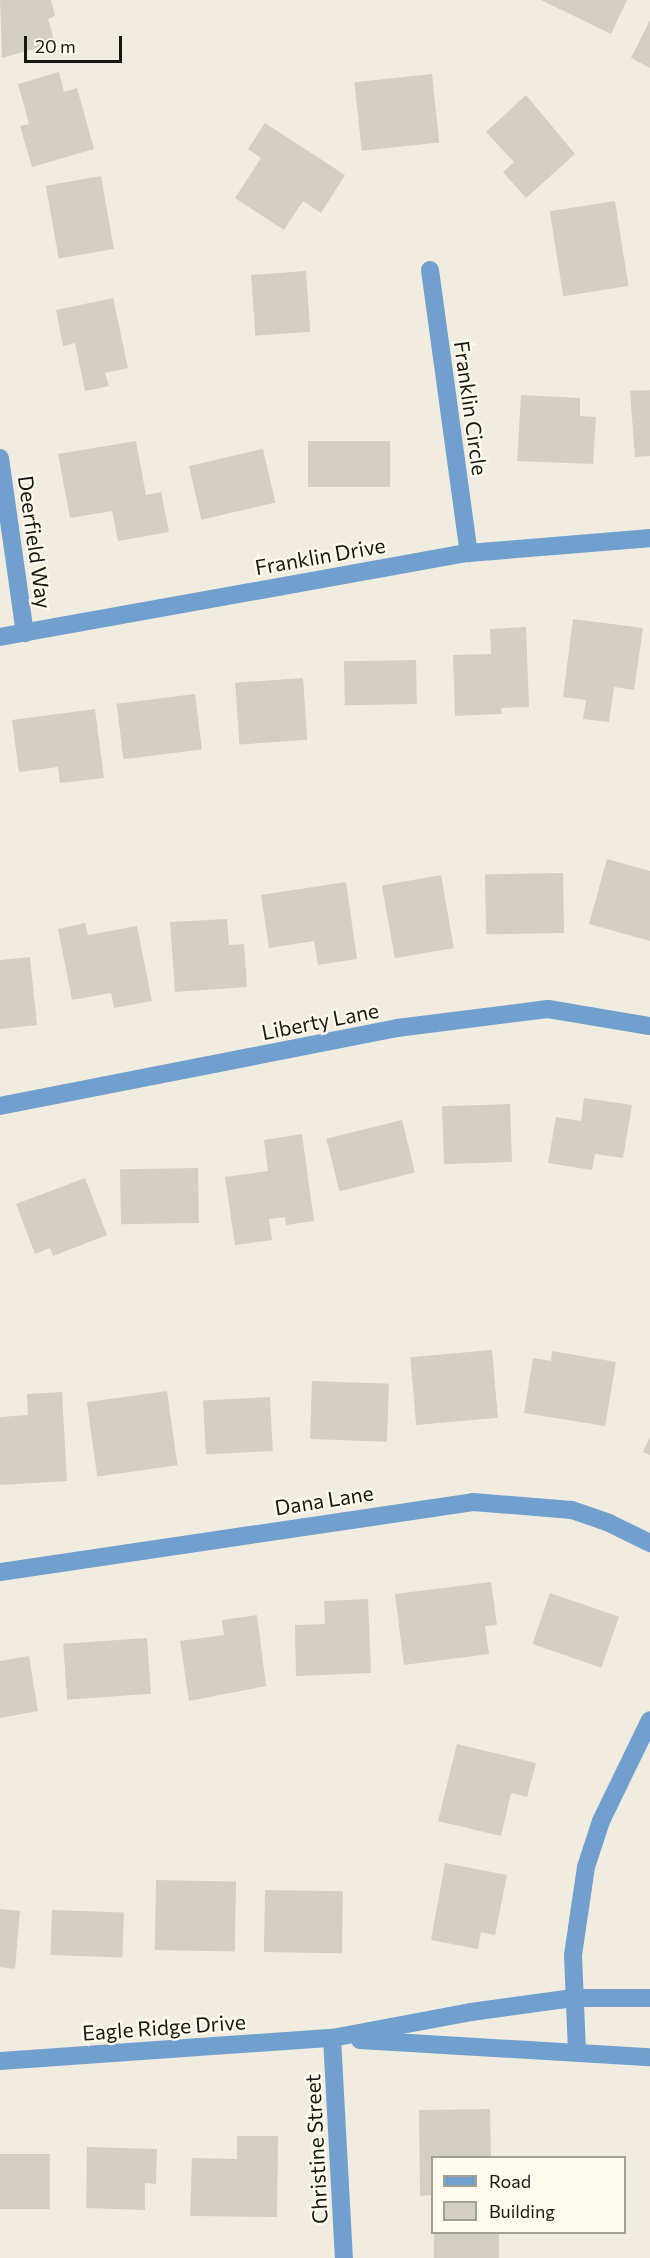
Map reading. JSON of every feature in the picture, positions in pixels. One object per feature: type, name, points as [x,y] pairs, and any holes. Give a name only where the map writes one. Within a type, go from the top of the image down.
[{"type":"street","name":"Franklin Circle","points":[[430,270],[468,553]]},
{"type":"street","name":"Deerfield Way","points":[[0,458],[25,633]]},
{"type":"street","name":"Franklin Drive","points":[[0,637],[468,553],[650,538]]},
{"type":"street","name":"Liberty Lane","points":[[0,1106],[397,1028],[548,1009],[650,1026]]},
{"type":"street","name":"Dana Lane","points":[[0,1572],[473,1502],[572,1510],[609,1523],[650,1544]]},
{"type":"street","points":[[578,2051],[573,1998],[573,1955],[586,1867],[601,1821],[650,1720]]},
{"type":"street","name":"Eagle Ridge Drive","points":[[0,2061],[332,2038],[471,2012],[573,1998],[650,1998]]},
{"type":"street","name":"Eagle Ridge Drive","points":[[332,2038],[650,2057]]},
{"type":"street","name":"Christine Street","points":[[332,2038],[344,2258]]},
{"type":"building","points":[[0,0],[51,0],[55,16],[48,19],[55,43],[2,58]]},
{"type":"building","points":[[541,0],[627,0],[611,34]]},
{"type":"building","points":[[650,20],[650,68],[631,58]]},
{"type":"building","points":[[59,72],[64,92],[77,88],[94,149],[32,167],[20,126],[29,124],[18,84]]},
{"type":"building","points":[[432,74],[439,143],[362,151],[354,82]]},
{"type":"building","points":[[526,95],[575,154],[526,198],[503,172],[514,162],[486,132]]},
{"type":"building","points":[[265,123],[345,175],[321,213],[303,201],[284,230],[235,198],[261,158],[248,149]]},
{"type":"building","points":[[101,176],[114,249],[59,259],[46,186]]},
{"type":"building","points":[[615,201],[628,286],[563,296],[550,211]]},
{"type":"building","points":[[306,271],[310,332],[255,336],[251,275]]},
{"type":"building","points":[[113,298],[128,368],[105,373],[109,386],[85,391],[75,343],[63,346],[56,310]]},
{"type":"building","points":[[650,390],[650,456],[635,457],[630,391]]},
{"type":"building","points":[[521,395],[580,398],[580,416],[596,417],[593,464],[517,461]]},
{"type":"building","points":[[136,441],[146,495],[161,492],[169,532],[118,541],[112,511],[70,518],[58,454]]},
{"type":"building","points":[[308,441],[390,441],[390,487],[308,487]]},
{"type":"building","points":[[263,449],[275,503],[201,520],[189,466]]},
{"type":"building","points":[[573,619],[643,628],[634,690],[614,687],[609,722],[583,719],[586,700],[563,697]]},
{"type":"building","points":[[526,627],[529,707],[501,708],[502,714],[455,716],[453,655],[491,654],[490,629]]},
{"type":"building","points":[[416,660],[417,704],[345,705],[344,661]]},
{"type":"building","points":[[303,678],[307,740],[239,745],[235,683]]},
{"type":"building","points":[[195,694],[202,750],[123,759],[117,704]]},
{"type":"building","points":[[95,709],[104,778],[60,783],[58,767],[19,772],[12,720]]},
{"type":"building","points":[[607,859],[650,871],[650,941],[589,924]]},
{"type":"building","points":[[563,873],[564,933],[486,934],[485,874]]},
{"type":"building","points":[[441,875],[454,948],[395,958],[382,885]]},
{"type":"building","points":[[346,882],[357,959],[318,965],[314,941],[269,948],[261,895]]},
{"type":"building","points":[[227,919],[229,945],[244,944],[247,987],[175,992],[170,922]]},
{"type":"building","points":[[85,923],[88,935],[137,926],[152,1001],[114,1008],[111,993],[72,1000],[58,929]]},
{"type":"building","points":[[30,957],[37,1025],[0,1029],[0,960]]},
{"type":"building","points":[[584,1098],[632,1105],[623,1158],[595,1154],[592,1170],[548,1163],[556,1117],[581,1121]]},
{"type":"building","points":[[510,1104],[512,1162],[444,1164],[442,1106]]},
{"type":"building","points":[[402,1120],[415,1172],[339,1191],[326,1139]]},
{"type":"building","points":[[302,1134],[314,1221],[286,1225],[285,1217],[269,1219],[272,1240],[235,1245],[225,1177],[268,1171],[264,1140]]},
{"type":"building","points":[[198,1168],[199,1223],[121,1224],[120,1169]]},
{"type":"building","points":[[85,1178],[107,1235],[53,1256],[50,1248],[35,1254],[16,1204]]},
{"type":"building","points":[[492,1350],[498,1418],[416,1425],[410,1357]]},
{"type":"building","points":[[552,1351],[616,1362],[605,1426],[524,1413],[533,1358],[551,1361]]},
{"type":"building","points":[[312,1381],[389,1384],[387,1442],[310,1439]]},
{"type":"building","points":[[167,1391],[177,1465],[97,1477],[87,1402]]},
{"type":"building","points":[[62,1392],[67,1481],[0,1485],[0,1417],[28,1415],[27,1394]]},
{"type":"building","points":[[270,1397],[273,1451],[206,1454],[203,1401]]},
{"type":"building","points":[[650,1437],[650,1455],[643,1452]]},
{"type":"building","points":[[491,1582],[497,1625],[485,1626],[489,1654],[404,1665],[395,1594]]},
{"type":"building","points":[[550,1593],[619,1617],[601,1668],[532,1644]]},
{"type":"building","points":[[368,1599],[371,1673],[296,1676],[295,1625],[325,1624],[324,1601]]},
{"type":"building","points":[[257,1615],[266,1686],[189,1701],[180,1641],[224,1635],[222,1620]]},
{"type":"building","points":[[147,1638],[151,1694],[67,1700],[63,1644]]},
{"type":"building","points":[[29,1656],[38,1711],[0,1718],[0,1661]]},
{"type":"building","points":[[457,1744],[536,1763],[527,1797],[511,1793],[501,1836],[438,1821]]},
{"type":"building","points":[[445,1863],[507,1875],[495,1935],[481,1932],[478,1949],[431,1940]]},
{"type":"building","points":[[156,1880],[236,1881],[235,1951],[155,1950]]},
{"type":"building","points":[[265,1890],[343,1891],[342,1953],[264,1952]]},
{"type":"building","points":[[0,1909],[20,1911],[15,1969],[0,1967]]},
{"type":"building","points":[[52,1910],[124,1913],[122,1957],[50,1955]]},
{"type":"building","points":[[490,2109],[491,2156],[431,2156],[431,2195],[420,2196],[419,2110]]},
{"type":"building","points":[[237,2136],[278,2136],[277,2217],[190,2216],[192,2158],[237,2159]]},
{"type":"building","points":[[87,2147],[157,2149],[156,2184],[145,2183],[145,2210],[86,2208]]},
{"type":"building","points":[[0,2154],[50,2154],[50,2209],[0,2209]]},
{"type":"building","points":[[434,2234],[499,2234],[499,2258],[434,2258]]}]
